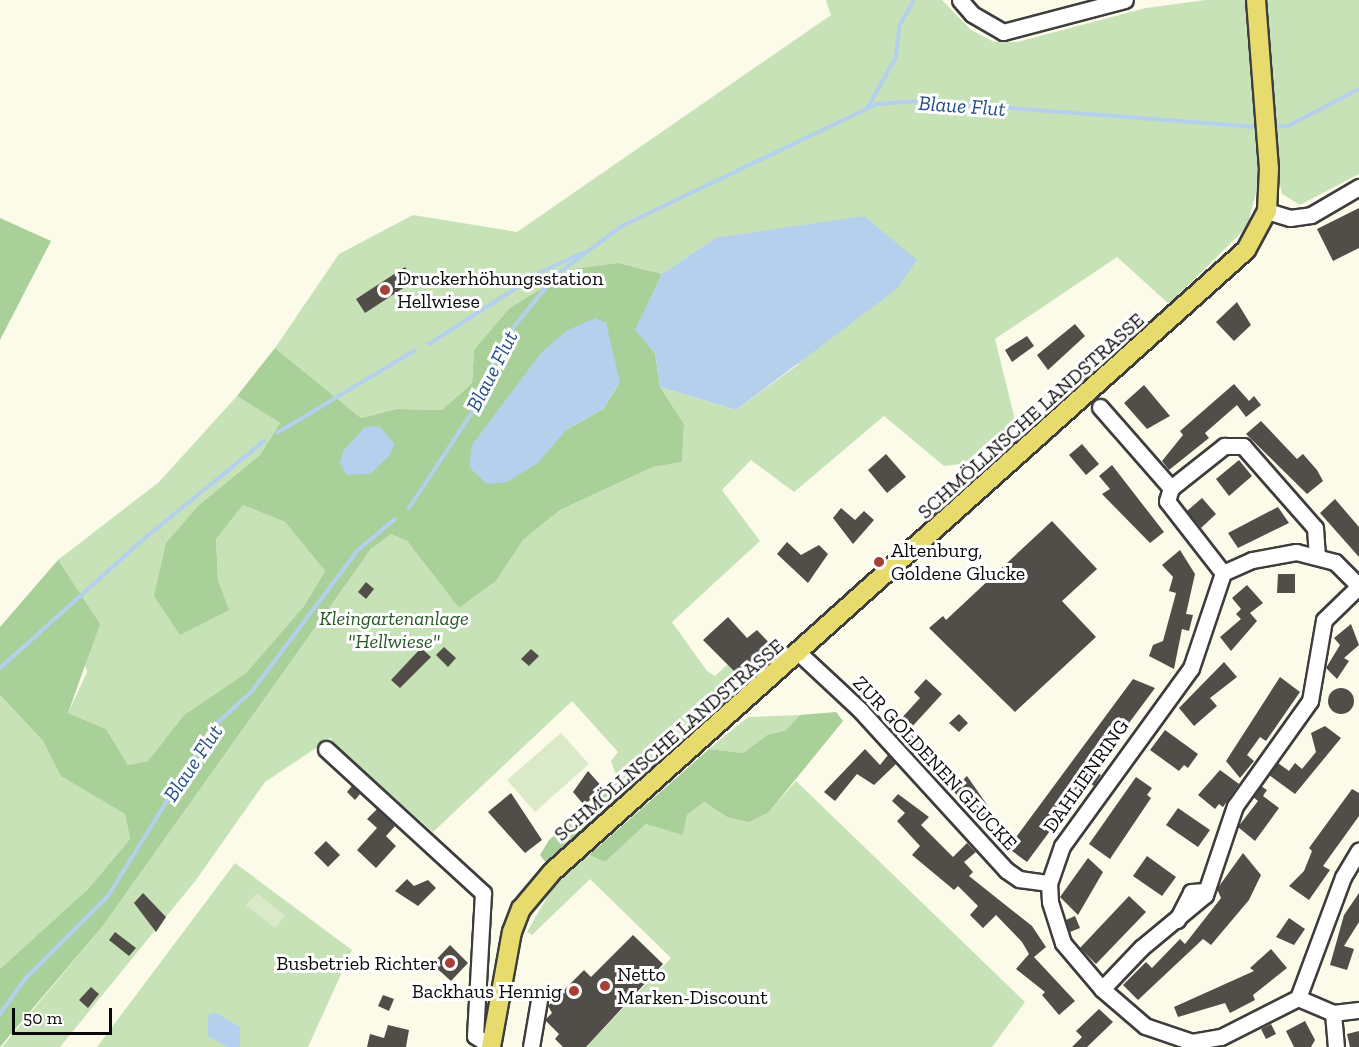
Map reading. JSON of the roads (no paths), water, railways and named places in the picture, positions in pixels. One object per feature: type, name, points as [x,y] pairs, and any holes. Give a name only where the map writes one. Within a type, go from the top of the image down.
[{"type":"main road","name":"SCHMÖLLNSCHE LANDSTRASSE","points":[[491,1047],[512,932],[521,909],[552,872],[800,654],[1203,292],[1246,250],[1267,211],[1268,140],[1256,0]]},
{"type":"street","points":[[960,0],[972,14],[1003,32],[1125,0]]},
{"type":"street","points":[[1267,211],[1290,218],[1311,215],[1359,188]]},
{"type":"street","points":[[1100,407],[1171,488],[1171,510],[1223,573],[1252,560],[1296,552],[1317,555],[1335,562],[1359,586],[1324,620],[1310,701],[1235,806],[1206,891],[1178,920],[1141,948],[1102,989]]},
{"type":"street","points":[[1171,488],[1224,446],[1243,446],[1315,528],[1317,555]]},
{"type":"street","name":"DAHLIENRING","points":[[1049,883],[1062,846],[1191,668],[1223,573]]},
{"type":"street","name":"ZUR GOLDENEN GLUCKE","points":[[800,654],[860,710],[1006,870],[1019,879],[1049,883]]},
{"type":"street","points":[[326,749],[483,893],[475,1036],[491,1047]]},
{"type":"street","points":[[1049,883],[1063,943],[1102,989],[1144,1026],[1192,1042],[1221,1037],[1298,998],[1343,877],[1359,850]]},
{"type":"street","points":[[1298,998],[1333,1013],[1359,1010]]},
{"type":"street","points":[[531,1047],[539,1000]]},
{"type":"street","points":[[1333,1013],[1336,1047]]},
{"type":"water","points":[[864,216],[917,260],[898,288],[736,410],[660,387],[655,353],[635,330],[662,274],[715,238]]},
{"type":"water","points":[[595,318],[606,323],[620,382],[603,409],[566,430],[538,463],[507,482],[487,484],[469,467],[472,445],[541,353],[566,331]]},
{"type":"water","points":[[379,426],[395,444],[389,456],[370,474],[346,475],[340,463],[343,451],[365,427]]},
{"type":"water","points":[[216,1013],[240,1027],[240,1047],[227,1047],[208,1036],[208,1015]]},
{"type":"waterway","points":[[868,107],[896,57],[899,26],[914,0]]},
{"type":"waterway","name":"Blaue Flut","points":[[1270,127],[1288,126],[1359,89]]},
{"type":"waterway","name":"Blaue Flut","points":[[409,508],[471,414],[504,339],[556,275],[622,226],[877,104],[919,101],[1260,127]]},
{"type":"waterway","name":"Blaue Flut","points":[[429,344],[541,272],[582,253]]},
{"type":"waterway","name":"Blaue Flut","points":[[277,433],[414,351]]},
{"type":"waterway","name":"Blaue Flut","points":[[0,668],[146,537],[264,441]]},
{"type":"waterway","name":"Blaue Flut","points":[[0,1014],[25,979],[108,896],[212,728],[252,691],[358,550],[395,519]]},
{"type":"place","name":"Druckerhöhungsstation Hellwiese","points":[[385,290]]},
{"type":"place","name":"Altenburg, Goldene Glucke","points":[[879,562]]},
{"type":"place","name":"Busbetrieb Richter","points":[[450,963]]},
{"type":"place","name":"Netto Marken-Discount","points":[[605,986]]},
{"type":"place","name":"Backhaus Hennig","points":[[574,991]]},
{"type":"park label","name":"Kleingartenanlage \"Hellwiese\"","points":[[394,630]]}]
